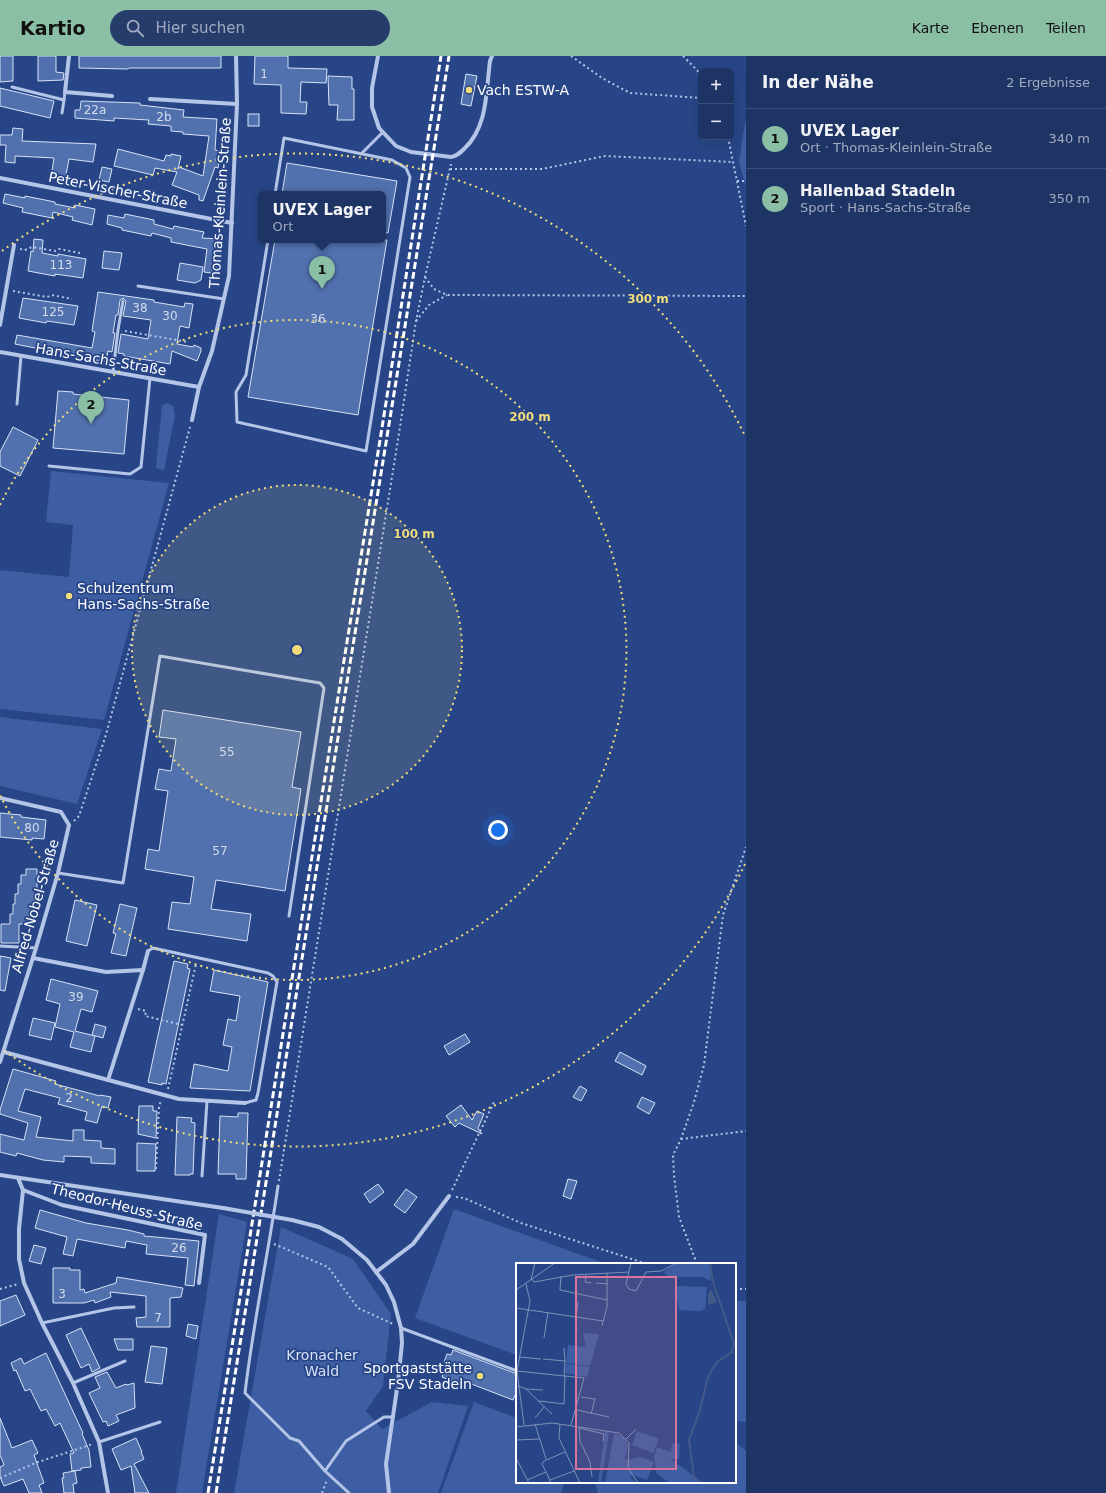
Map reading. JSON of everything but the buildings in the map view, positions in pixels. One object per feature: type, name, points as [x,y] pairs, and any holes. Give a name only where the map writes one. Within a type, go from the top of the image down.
[{"type":"street","points":[[69,56],[65,92],[112,96]]},
{"type":"street","name":"Thomas-Kleinlein-Straße","points":[[192,420],[199,387],[212,351],[229,276],[237,104],[236,56]]},
{"type":"street","points":[[378,56],[372,88],[372,107],[379,128],[396,146],[411,152],[451,157],[457,156],[470,144],[480,128],[484,114],[492,56]]},
{"type":"street","name":"Thomas-Kleinlein-Straße","points":[[150,99],[237,104]]},
{"type":"street","name":"Peter-Vischer-Straße","points":[[0,178],[232,223]]},
{"type":"street","points":[[0,325],[13,246]]},
{"type":"street","name":"Hans-Sachs-Straße","points":[[0,352],[199,387]]},
{"type":"street","points":[[0,798],[60,812],[69,825]]},
{"type":"street","name":"Alfred-Nobel-Straße","points":[[0,1062],[36,948],[58,872],[69,825]]},
{"type":"street","points":[[108,1080],[148,951]]},
{"type":"street","points":[[33,958],[106,972],[143,970]]},
{"type":"street","points":[[4,1052],[179,1099],[245,1103]]},
{"type":"street","name":"Theodor-Heuss-Straße","points":[[0,1175],[223,1208],[292,1220],[319,1227],[342,1239],[367,1260],[376,1272]]},
{"type":"street","points":[[18,1178],[23,1190],[19,1229],[19,1259],[24,1283],[42,1323],[73,1383],[99,1442],[108,1493]]},
{"type":"street","name":"Theodor-Heuss-Straße","points":[[23,1190],[62,1205],[205,1235],[199,1283]]},
{"type":"street","points":[[388,1493],[386,1464],[402,1343],[401,1328],[394,1302],[386,1285],[376,1272],[413,1244],[449,1196]]},
{"type":"lane","points":[[12,87],[64,100]]},
{"type":"lane","points":[[62,113],[65,92]]},
{"type":"lane","points":[[361,154],[383,132]]},
{"type":"lane","points":[[268,243],[246,375],[236,392],[238,422],[366,451],[410,177],[406,168],[392,160],[284,138],[275,191]]},
{"type":"lane","points":[[138,286],[224,299]]},
{"type":"lane","points":[[113,372],[123,301]]},
{"type":"lane","points":[[17,404],[21,356]]},
{"type":"lane","points":[[49,466],[130,474],[141,467],[150,378]]},
{"type":"lane","points":[[58,872],[123,883],[160,656],[320,683],[324,688],[289,916]]},
{"type":"lane","points":[[0,946],[36,948]]},
{"type":"lane","points":[[148,951],[154,948],[268,973],[273,976],[277,982],[258,1093],[256,1100],[245,1103]]},
{"type":"lane","points":[[202,1176],[207,1100]]},
{"type":"lane","points":[[278,1186],[245,1393],[290,1438],[299,1441],[325,1471],[349,1493]]},
{"type":"lane","points":[[42,1323],[114,1308],[134,1307]]},
{"type":"lane","points":[[401,1328],[516,1370]]},
{"type":"lane","points":[[73,1383],[124,1361]]},
{"type":"lane","points":[[325,1471],[346,1441],[384,1417],[393,1417]]},
{"type":"lane","points":[[99,1442],[160,1422]]},
{"type":"path","points":[[571,56],[602,78],[630,93],[698,98]]},
{"type":"path","points":[[683,56],[698,72]]},
{"type":"path","points":[[729,140],[746,226]]},
{"type":"path","points":[[450,170],[542,170],[605,156],[733,162]]},
{"type":"path","points":[[278,1186],[416,321],[450,170],[451,157]]},
{"type":"path","points":[[737,181],[746,181]]},
{"type":"path","points":[[13,246],[25,250],[32,247],[55,251],[60,249],[80,252]]},
{"type":"path","points":[[425,277],[434,289],[448,295],[746,296]]},
{"type":"path","points":[[6,290],[47,297],[52,295],[72,299]]},
{"type":"path","points":[[416,321],[429,305],[448,295]]},
{"type":"path","points":[[118,330],[188,342]]},
{"type":"path","points":[[69,825],[79,816],[105,738],[192,420]]},
{"type":"path","points":[[697,1263],[679,1217],[673,1155],[681,1139],[694,1102],[704,1065],[723,915],[746,847]]},
{"type":"path","points":[[156,1169],[159,1106],[165,1095],[197,957]]},
{"type":"path","points":[[144,1011],[146,1011],[145,1016],[182,1025]]},
{"type":"path","points":[[495,1100],[449,1196],[464,1198],[521,1223],[644,1263]]},
{"type":"path","points":[[681,1139],[746,1131]]},
{"type":"path","points":[[270,1242],[328,1267],[358,1308],[401,1328]]},
{"type":"path","points":[[0,1289],[24,1283]]},
{"type":"path","points":[[0,1478],[38,1462],[99,1442]]},
{"type":"path","points":[[322,1493],[327,1479],[325,1471]]},
{"type":"green space","points":[[746,122],[746,187],[739,162]]},
{"type":"green space","points":[[168,403],[173,406],[175,416],[164,470],[156,468],[162,405]]},
{"type":"green space","name":"Schulzentrum Hans-Sachs-Straße","points":[[51,471],[169,483],[104,720],[0,709],[0,570],[69,577],[73,525],[46,522]]},
{"type":"green space","points":[[0,717],[102,729],[77,804],[0,786]]},
{"type":"green space","points":[[454,1209],[603,1263],[516,1263],[516,1355],[415,1318]]},
{"type":"green space","points":[[219,1214],[247,1222],[202,1493],[176,1493]]},
{"type":"green space","name":"Kronacher Wald","points":[[281,1227],[353,1259],[391,1314],[383,1386],[366,1411],[382,1429],[432,1402],[468,1406],[438,1493],[234,1493]]},
{"type":"green space","points":[[736,1301],[746,1301],[746,1422],[736,1421]]},
{"type":"green space","points":[[474,1402],[516,1418],[516,1483],[565,1483],[561,1493],[441,1493]]},
{"type":"green space","points":[[736,1443],[746,1451],[746,1493],[598,1493],[595,1483],[736,1483]]},
{"type":"railway","points":[[208,1493],[381,434],[441,56]]},
{"type":"railway","points":[[216,1493],[449,56]]},
{"type":"place","name":"Vach ESTW-A","points":[[469,90]]},
{"type":"place","name":"UVEX Lager","points":[[322,289]]},
{"type":"place","name":"Hallenbad Stadeln","points":[[91,424]]},
{"type":"place","name":"Schulzentrum Hans-Sachs-Straße","points":[[69,596]]},
{"type":"place","name":"Sportgaststätte FSV Stadeln","points":[[480,1376]]}]
